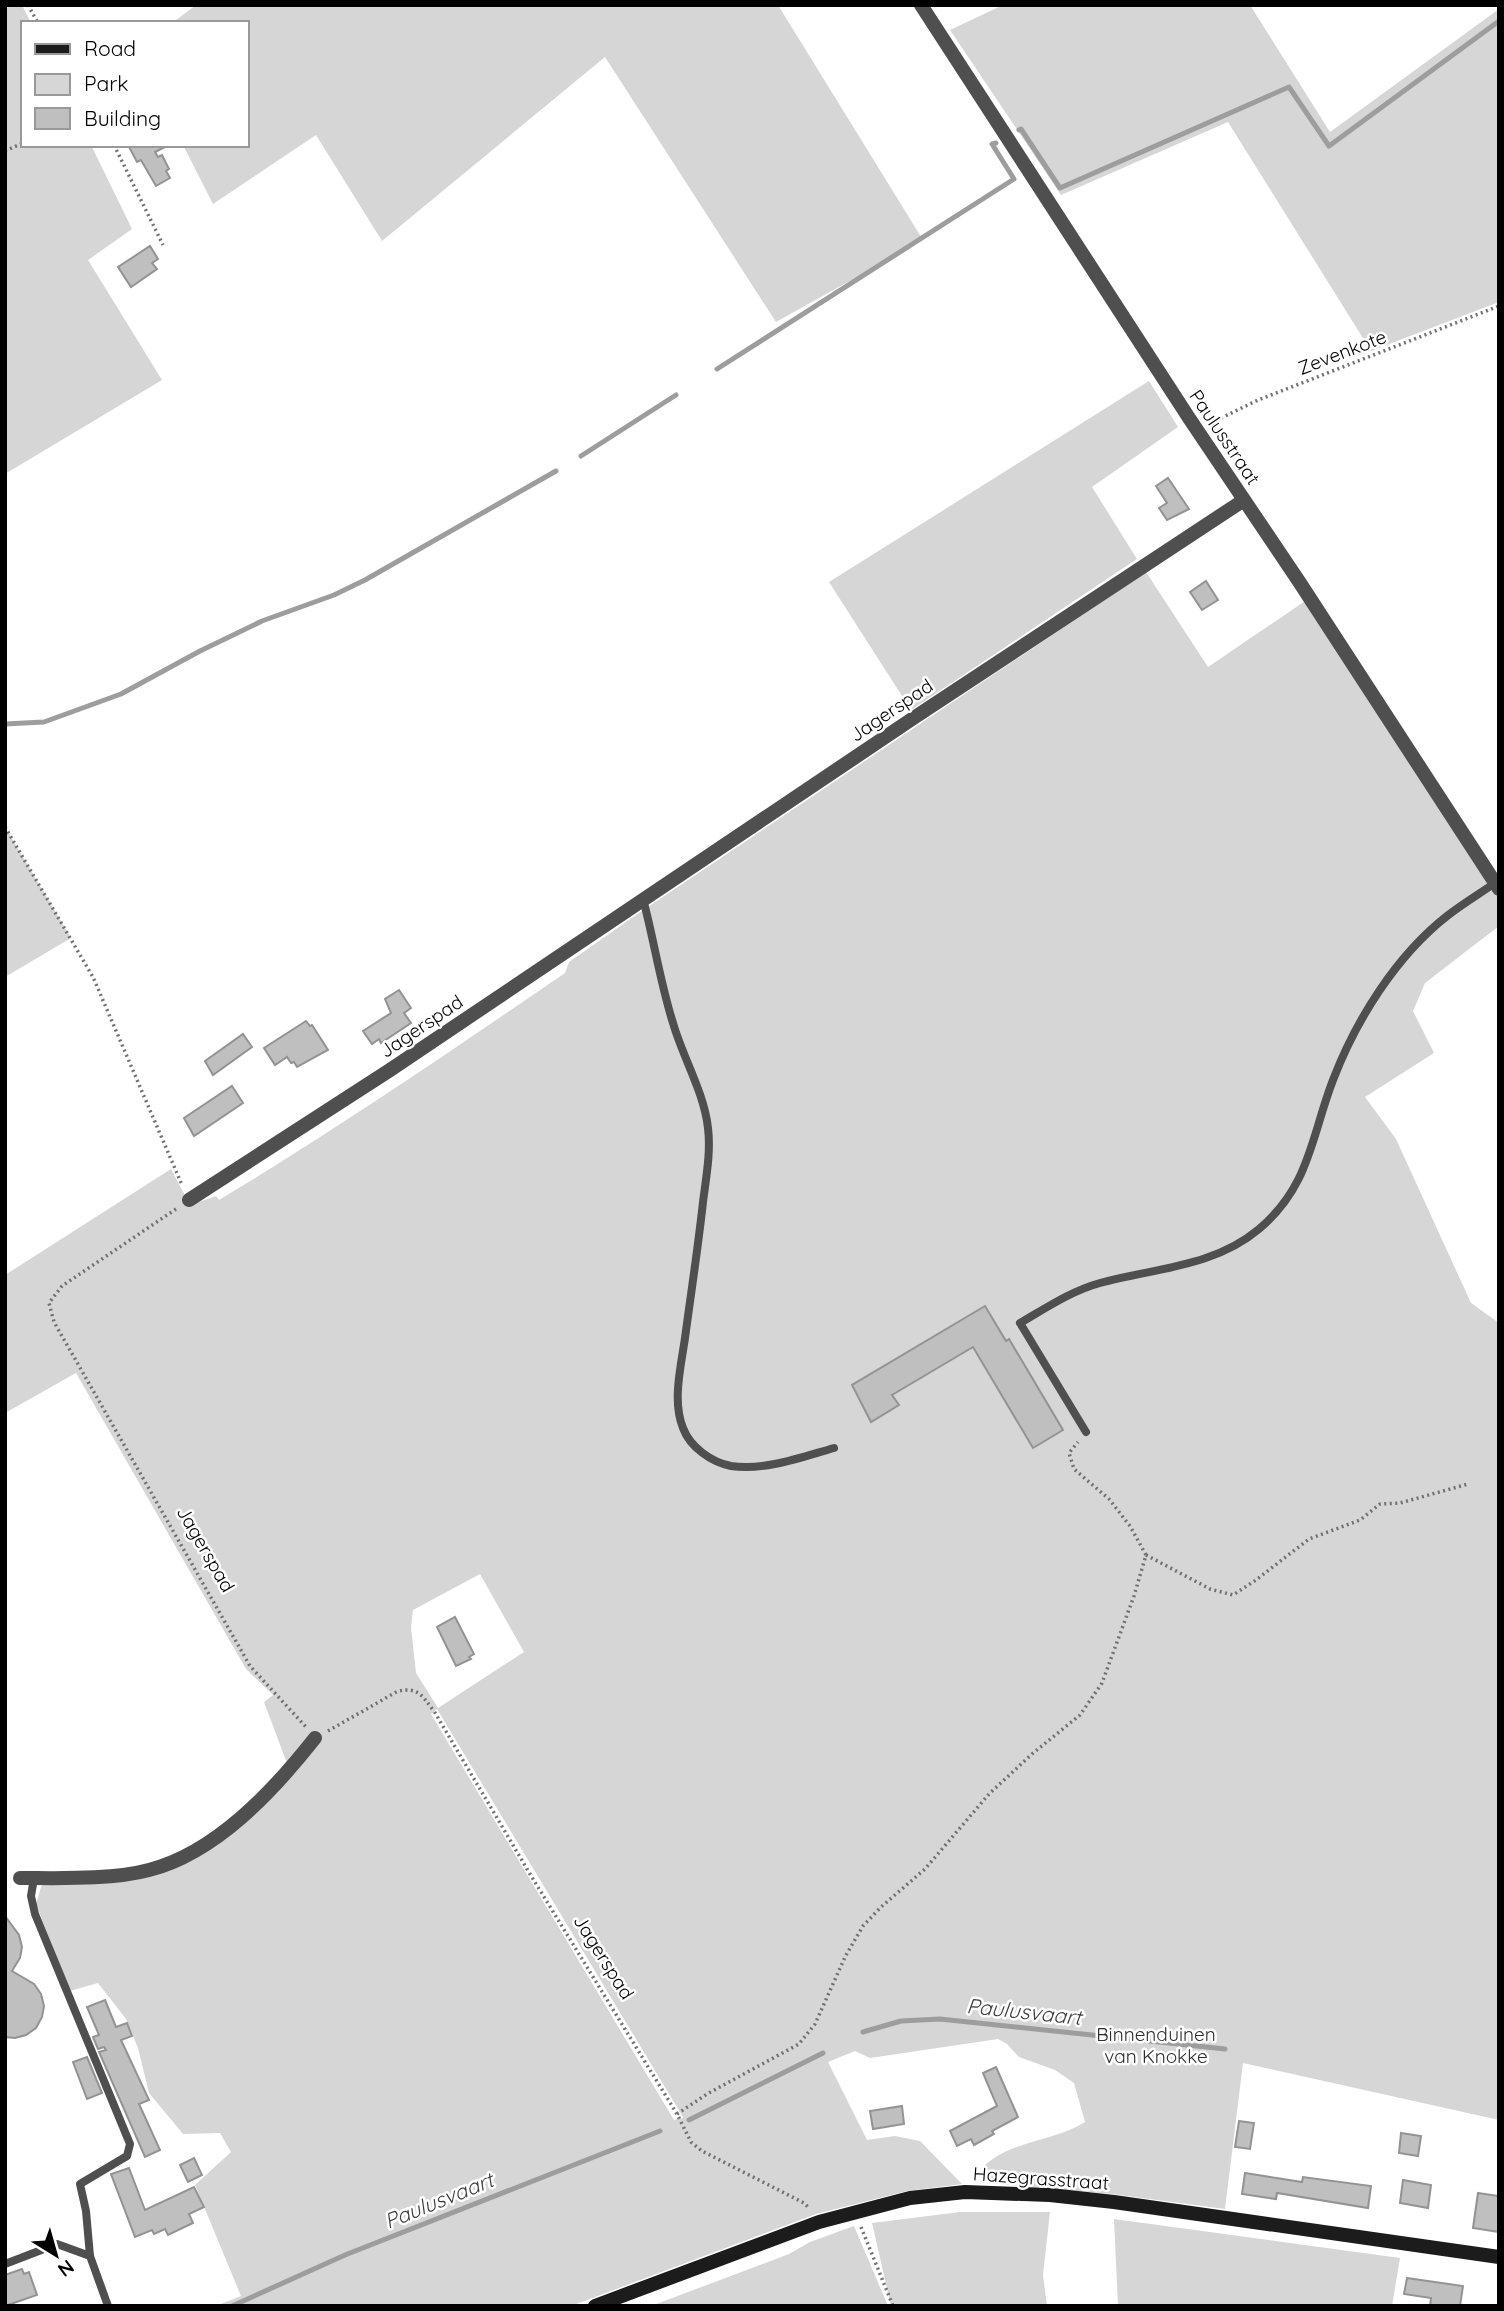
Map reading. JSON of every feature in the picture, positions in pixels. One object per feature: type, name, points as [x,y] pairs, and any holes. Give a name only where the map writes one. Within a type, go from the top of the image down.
[{"type":"street","name":"Paulusstraat","points":[[922,5],[1497,886]]},
{"type":"street","name":"Jagerspad","points":[[188,1200],[390,1070],[1244,500]]},
{"type":"street","points":[[27,1878],[129,1874],[152,1870],[179,1858],[209,1842],[236,1822],[290,1769],[315,1738]]},
{"type":"street","name":"Hazegrasstraat","points":[[595,2306],[857,2210],[910,2198],[965,2192],[1050,2195],[1114,2202],[1499,2258]]},
{"type":"lane","points":[[1086,1432],[1020,1323],[1067,1296],[1098,1284],[1221,1254],[1260,1228],[1278,1211],[1309,1160],[1334,1079],[1356,1032],[1384,984],[1445,917],[1497,886]]},
{"type":"lane","points":[[643,899],[668,1009],[697,1088],[708,1130],[708,1160],[680,1372],[679,1410],[682,1428],[702,1453],[729,1465],[746,1467],[788,1461],[834,1448]]},
{"type":"lane","points":[[27,1878],[35,1914],[130,2144],[127,2156],[80,2183],[90,2256],[108,2306]]},
{"type":"lane","points":[[5,2264],[57,2244],[90,2256]]},
{"type":"path","points":[[28,5],[37,21]]},
{"type":"path","points":[[5,151],[21,144]]},
{"type":"path","points":[[115,147],[163,245]]},
{"type":"path","name":"Zevenkote","points":[[1198,431],[1258,400],[1499,306]]},
{"type":"path","points":[[5,827],[93,977],[188,1200]]},
{"type":"path","name":"Jagerspad","points":[[188,1200],[62,1286],[49,1303],[54,1322],[250,1666],[315,1738],[398,1691],[410,1689],[420,1693],[434,1711],[677,2114],[691,2142],[702,2151],[804,2203],[819,2222]]},
{"type":"path","points":[[1086,1432],[1069,1452],[1074,1469],[1109,1499],[1130,1526],[1146,1555],[1210,1588],[1233,1595],[1309,1539],[1360,1520],[1380,1504],[1400,1503],[1468,1484]]},
{"type":"path","points":[[677,2114],[799,2044],[815,2024],[846,1955],[863,1926],[925,1870],[989,1794],[1080,1715],[1102,1683],[1146,1555]]},
{"type":"path","points":[[857,2210],[893,2306]]},
{"type":"green space","points":[[5,5],[22,5],[30,21],[21,21],[21,147],[92,147],[132,229],[88,260],[162,380],[5,474]]},
{"type":"green space","points":[[196,5],[778,5],[923,240],[776,322],[605,57],[382,241],[316,135],[213,204],[184,147],[248,147],[248,21],[175,21]]},
{"type":"green space","points":[[1003,5],[1250,5],[1330,132],[1499,9],[1499,302],[1371,351],[1228,122],[1061,195],[950,30]]},
{"type":"green space","points":[[1149,381],[1178,427],[1092,487],[1137,559],[911,710],[829,582]]},
{"type":"green space","name":"Binnenduinen van Knokke","points":[[1146,572],[1208,667],[1314,595],[1499,876],[1499,926],[1425,983],[1413,1011],[1434,1053],[1365,1097],[1396,1139],[1471,1303],[1499,1323],[1499,2120],[1243,2063],[1225,2209],[1112,2194],[987,2183],[983,2167],[994,2158],[1085,2122],[1074,2083],[1055,2070],[1019,2057],[998,2039],[870,2058],[855,2051],[828,2062],[867,2140],[895,2136],[920,2141],[962,2184],[907,2191],[816,2214],[571,2306],[216,2306],[241,2296],[195,2185],[231,2152],[220,2133],[183,2134],[149,2093],[138,2048],[126,2019],[98,1983],[70,1991],[36,1904],[42,1884],[131,1877],[211,1847],[288,1766],[264,1702],[273,1695],[246,1669],[76,1373],[5,1413],[5,1275],[171,1169],[190,1205],[216,1196],[219,1200],[350,1118],[565,973],[569,962]],"holes":[[[480,1574],[524,1652],[438,1708],[416,1673],[411,1627],[413,1610]],[[437,1709],[683,2117],[683,2118],[674,2120],[431,1714]]]},
{"type":"green space","points":[[5,827],[71,938],[5,977]]},
{"type":"green space","points":[[960,2212],[1050,2212],[1043,2275],[1047,2306],[891,2306],[872,2223]]},
{"type":"green space","points":[[1114,2219],[1400,2258],[1392,2306],[1118,2306]]},
{"type":"green space","points":[[854,2226],[888,2306],[651,2306],[789,2254],[810,2242]]},
{"type":"building","points":[[129,147],[165,147],[155,152],[158,157],[162,155],[170,178],[156,186],[141,160],[137,162]]},
{"type":"building","points":[[150,246],[158,259],[152,263],[157,269],[131,287],[118,267]]},
{"type":"building","points":[[1168,478],[1189,509],[1167,520],[1159,508],[1167,503],[1156,486]]},
{"type":"building","points":[[1206,581],[1218,600],[1202,610],[1190,592]]},
{"type":"building","points":[[399,990],[411,1008],[404,1013],[411,1023],[381,1043],[379,1039],[372,1044],[363,1031],[391,1013],[385,999]]},
{"type":"building","points":[[306,1021],[312,1025],[328,1050],[297,1067],[287,1057],[275,1065],[264,1048]]},
{"type":"building","points":[[243,1034],[252,1047],[213,1075],[205,1061]]},
{"type":"building","points":[[232,1086],[243,1103],[194,1136],[184,1118]]},
{"type":"building","points":[[985,1306],[1006,1341],[1009,1339],[1063,1430],[1033,1448],[973,1347],[892,1395],[899,1405],[871,1422],[852,1385]]},
{"type":"building","points":[[455,1617],[474,1654],[469,1657],[471,1659],[456,1666],[437,1627]]},
{"type":"building","points":[[5,1916],[19,1935],[22,1947],[20,1958],[12,1971],[34,1984],[41,1994],[44,2006],[36,2028],[15,2038],[5,2037]]},
{"type":"building","points":[[105,2000],[116,2027],[127,2023],[132,2036],[121,2040],[149,2100],[139,2104],[160,2150],[145,2157],[99,2052],[106,2050],[104,2047],[98,2049],[93,2037],[99,2035],[87,2007]]},
{"type":"building","points":[[87,2057],[102,2093],[87,2099],[73,2062]]},
{"type":"building","points":[[996,2067],[1018,2117],[992,2131],[994,2134],[974,2145],[971,2139],[957,2146],[950,2131],[997,2106],[983,2073]]},
{"type":"building","points":[[902,2106],[904,2124],[873,2129],[870,2111]]},
{"type":"building","points":[[1239,2121],[1254,2123],[1250,2149],[1235,2147]]},
{"type":"building","points":[[1401,2133],[1421,2136],[1418,2156],[1399,2153]]},
{"type":"building","points":[[194,2158],[202,2175],[188,2182],[180,2165]]},
{"type":"building","points":[[129,2168],[145,2210],[194,2187],[204,2207],[189,2214],[193,2223],[168,2235],[165,2229],[154,2234],[152,2230],[135,2237],[111,2174]]},
{"type":"building","points":[[1245,2173],[1302,2182],[1303,2177],[1371,2186],[1368,2208],[1277,2193],[1276,2199],[1242,2194]]},
{"type":"building","points":[[1403,2180],[1431,2185],[1428,2208],[1400,2203]]},
{"type":"building","points":[[1478,2193],[1499,2196],[1499,2232],[1473,2228]]},
{"type":"building","points":[[22,2269],[24,2274],[29,2272],[37,2295],[5,2306],[5,2275]]},
{"type":"building","points":[[1407,2278],[1463,2286],[1460,2306],[1430,2306],[1431,2298],[1404,2294]]},
{"type":"waterway","points":[[1019,130],[1021,129],[1060,188],[1289,87],[1329,146],[1499,21]]},
{"type":"waterway","points":[[717,369],[1014,179],[992,144],[996,143]]},
{"type":"waterway","points":[[581,456],[676,395]]},
{"type":"waterway","points":[[5,724],[44,722],[121,694],[262,621],[334,595],[365,580],[556,471]]},
{"type":"waterway","name":"Paulusvaart","points":[[863,2032],[901,2021],[940,2019],[1225,2049]]},
{"type":"waterway","name":"Paulusvaart","points":[[689,2120],[823,2053]]},
{"type":"waterway","name":"Paulusvaart","points":[[232,2306],[345,2255],[660,2131]]}]
